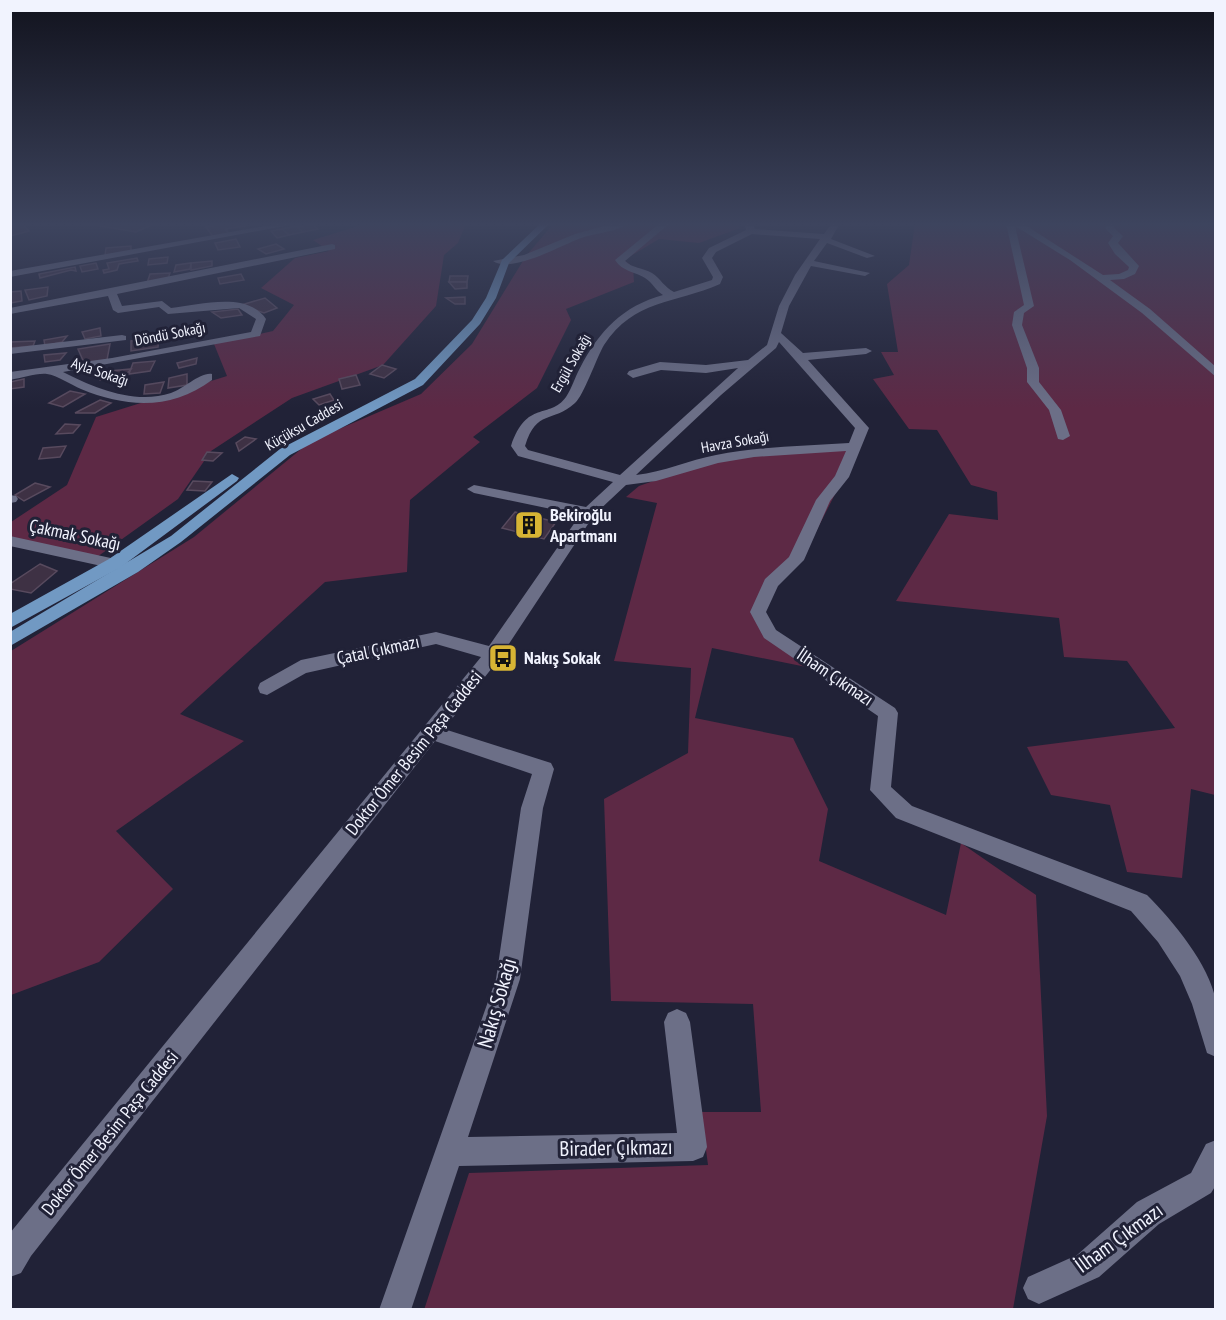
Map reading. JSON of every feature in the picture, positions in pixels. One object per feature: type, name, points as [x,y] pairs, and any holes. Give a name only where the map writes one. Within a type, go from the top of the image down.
[{"type":"main road","name":"Küçüksu Caddesi","points":[[10,622],[115,563],[272,448],[322,418],[403,381],[480,297],[487,285]]},
{"type":"main road","name":"Küçüksu Caddesi","points":[[10,640],[132,568],[176,538],[285,452],[419,382],[476,322],[491,298],[495,285]]},
{"type":"street","points":[[10,311],[152,285]]},
{"type":"street","points":[[656,285],[673,296]]},
{"type":"street","name":"Ergül Sokağı","points":[[625,481],[523,453],[518,446],[521,433],[533,416],[571,400],[589,359],[617,322],[636,309],[708,285]]},
{"type":"street","name":"Doktor Ömer Besim Paşa Caddesi","points":[[10,1262],[20,1245],[493,654],[589,512],[625,481],[717,392],[755,363],[772,346],[784,306],[796,285]]},
{"type":"street","points":[[1024,285],[1029,306],[1019,312],[1017,325],[1033,368],[1033,382],[1055,411],[1063,436]]},
{"type":"street","points":[[1108,285],[1146,311],[1215,374]]},
{"type":"street","name":"Döndü Sokağı","points":[[10,376],[256,334],[261,319],[257,313],[241,304],[168,311],[162,304],[120,324],[112,293]]},
{"type":"street","points":[[10,351],[120,324],[125,358]]},
{"type":"street","name":"İlham Çıkmazı","points":[[776,334],[800,357],[862,428],[852,447],[842,477],[823,500],[796,560],[771,583],[758,612],[770,634],[888,713],[880,790],[904,812],[1139,903],[1162,926],[1200,987],[1215,1044]]},
{"type":"street","points":[[800,357],[866,351]]},
{"type":"street","points":[[633,374],[660,366],[706,369],[755,363]]},
{"type":"street","name":"Ayla Sokağı","points":[[50,370],[90,389],[131,400],[159,400],[191,390],[208,377]]},
{"type":"street","name":"Havza Sokağı","points":[[625,481],[656,477],[716,459],[754,453],[852,447]]},
{"type":"street","points":[[474,489],[589,512]]},
{"type":"street","name":"Çakmak Sokağı","points":[[10,541],[132,568]]},
{"type":"street","name":"Çatal Çıkmazı","points":[[267,688],[301,667],[436,638],[493,654]]},
{"type":"street","name":"Nakış Sokağı","points":[[395,1310],[508,979],[532,808],[544,769],[430,732]]},
{"type":"street","name":"Birader Çıkmazı","points":[[449,1152],[693,1147],[677,1022]]},
{"type":"street","name":"İlham Çıkmazı","points":[[1039,1288],[1088,1266],[1148,1214],[1201,1183],[1215,1154]]},
{"type":"shaded area","points":[[265,285],[439,285],[436,306],[383,365],[292,398],[211,451],[178,499],[97,557],[11,546],[11,522],[67,485],[96,417],[227,376],[214,344],[273,331],[294,305],[261,288]]},
{"type":"shaded area","points":[[508,285],[627,285],[566,309],[571,320],[537,388],[473,437],[480,442],[410,500],[407,572],[325,582],[180,714],[244,741],[116,831],[173,889],[99,962],[11,995],[11,651],[194,537],[311,441],[421,394],[472,344]]},
{"type":"shaded area","points":[[887,285],[1215,285],[1215,795],[1191,789],[1182,878],[1127,872],[1110,805],[1051,795],[1027,747],[1175,728],[1127,661],[1064,657],[1059,618],[896,601],[949,514],[998,520],[997,492],[971,485],[937,430],[909,429],[873,379],[894,375],[881,352],[898,352]]},
{"type":"shaded area","points":[[859,447],[801,561],[768,589],[764,627],[836,673],[712,648],[695,718],[793,738],[828,809],[819,861],[946,915],[961,843],[1036,895],[1047,1116],[1013,1309],[424,1310],[469,1173],[708,1165],[701,1112],[761,1112],[753,1004],[611,1001],[604,799],[688,753],[691,668],[614,661],[657,503],[626,497],[639,486],[719,458]]},
{"type":"building","points":[[451,285],[467,285],[467,288],[455,289]]},
{"type":"building","points":[[48,287],[47,296],[29,300],[25,290]]},
{"type":"building","points":[[21,291],[22,301],[10,303],[10,292]]},
{"type":"building","points":[[465,297],[465,304],[455,304],[446,298]]},
{"type":"building","points":[[265,298],[277,308],[264,313],[241,305]]},
{"type":"building","points":[[238,309],[242,315],[221,318],[212,312]]},
{"type":"building","points":[[100,328],[101,336],[85,339],[82,332]]},
{"type":"building","points":[[67,336],[62,342],[45,346],[44,340]]},
{"type":"building","points":[[159,337],[158,347],[131,351],[131,341]]},
{"type":"building","points":[[35,341],[33,346],[10,348],[10,342]]},
{"type":"building","points":[[110,344],[107,360],[85,365],[78,349]]},
{"type":"building","points":[[66,353],[60,360],[45,362],[44,355]]},
{"type":"building","points":[[197,358],[196,364],[179,368],[177,363]]},
{"type":"building","points":[[155,361],[150,371],[129,374],[133,363]]},
{"type":"building","points":[[382,365],[396,369],[384,378],[370,374]]},
{"type":"building","points":[[131,369],[124,377],[101,380],[109,371]]},
{"type":"building","points":[[187,374],[187,385],[168,388],[169,378]]},
{"type":"building","points":[[356,375],[360,385],[342,389],[339,379]]},
{"type":"building","points":[[24,379],[24,387],[10,389],[10,382]]},
{"type":"building","points":[[164,382],[160,393],[144,394],[145,385]]},
{"type":"building","points":[[70,391],[85,394],[63,407],[49,403]]},
{"type":"building","points":[[330,394],[334,400],[319,405],[313,399]]},
{"type":"building","points":[[100,400],[111,403],[95,413],[75,413]]},
{"type":"building","points":[[65,424],[80,425],[73,433],[56,434]]},
{"type":"building","points":[[245,437],[256,439],[239,451],[236,443]]},
{"type":"building","points":[[66,446],[60,457],[39,459],[43,448]]},
{"type":"building","points":[[207,452],[222,453],[213,461],[202,460]]},
{"type":"building","points":[[193,481],[212,482],[205,491],[187,490]]},
{"type":"building","points":[[35,483],[50,487],[24,501],[15,495]]},
{"type":"building","name":"Bekiroğlu Apartmanı","points":[[515,512],[556,522],[544,539],[502,528]]},
{"type":"building","points":[[40,564],[57,571],[31,593],[10,589],[10,584]]},
{"type":"place","name":"Bekiroğlu Apartmanı","points":[[529,525]]},
{"type":"place","name":"Nakış Sokak","points":[[503,658]]}]
